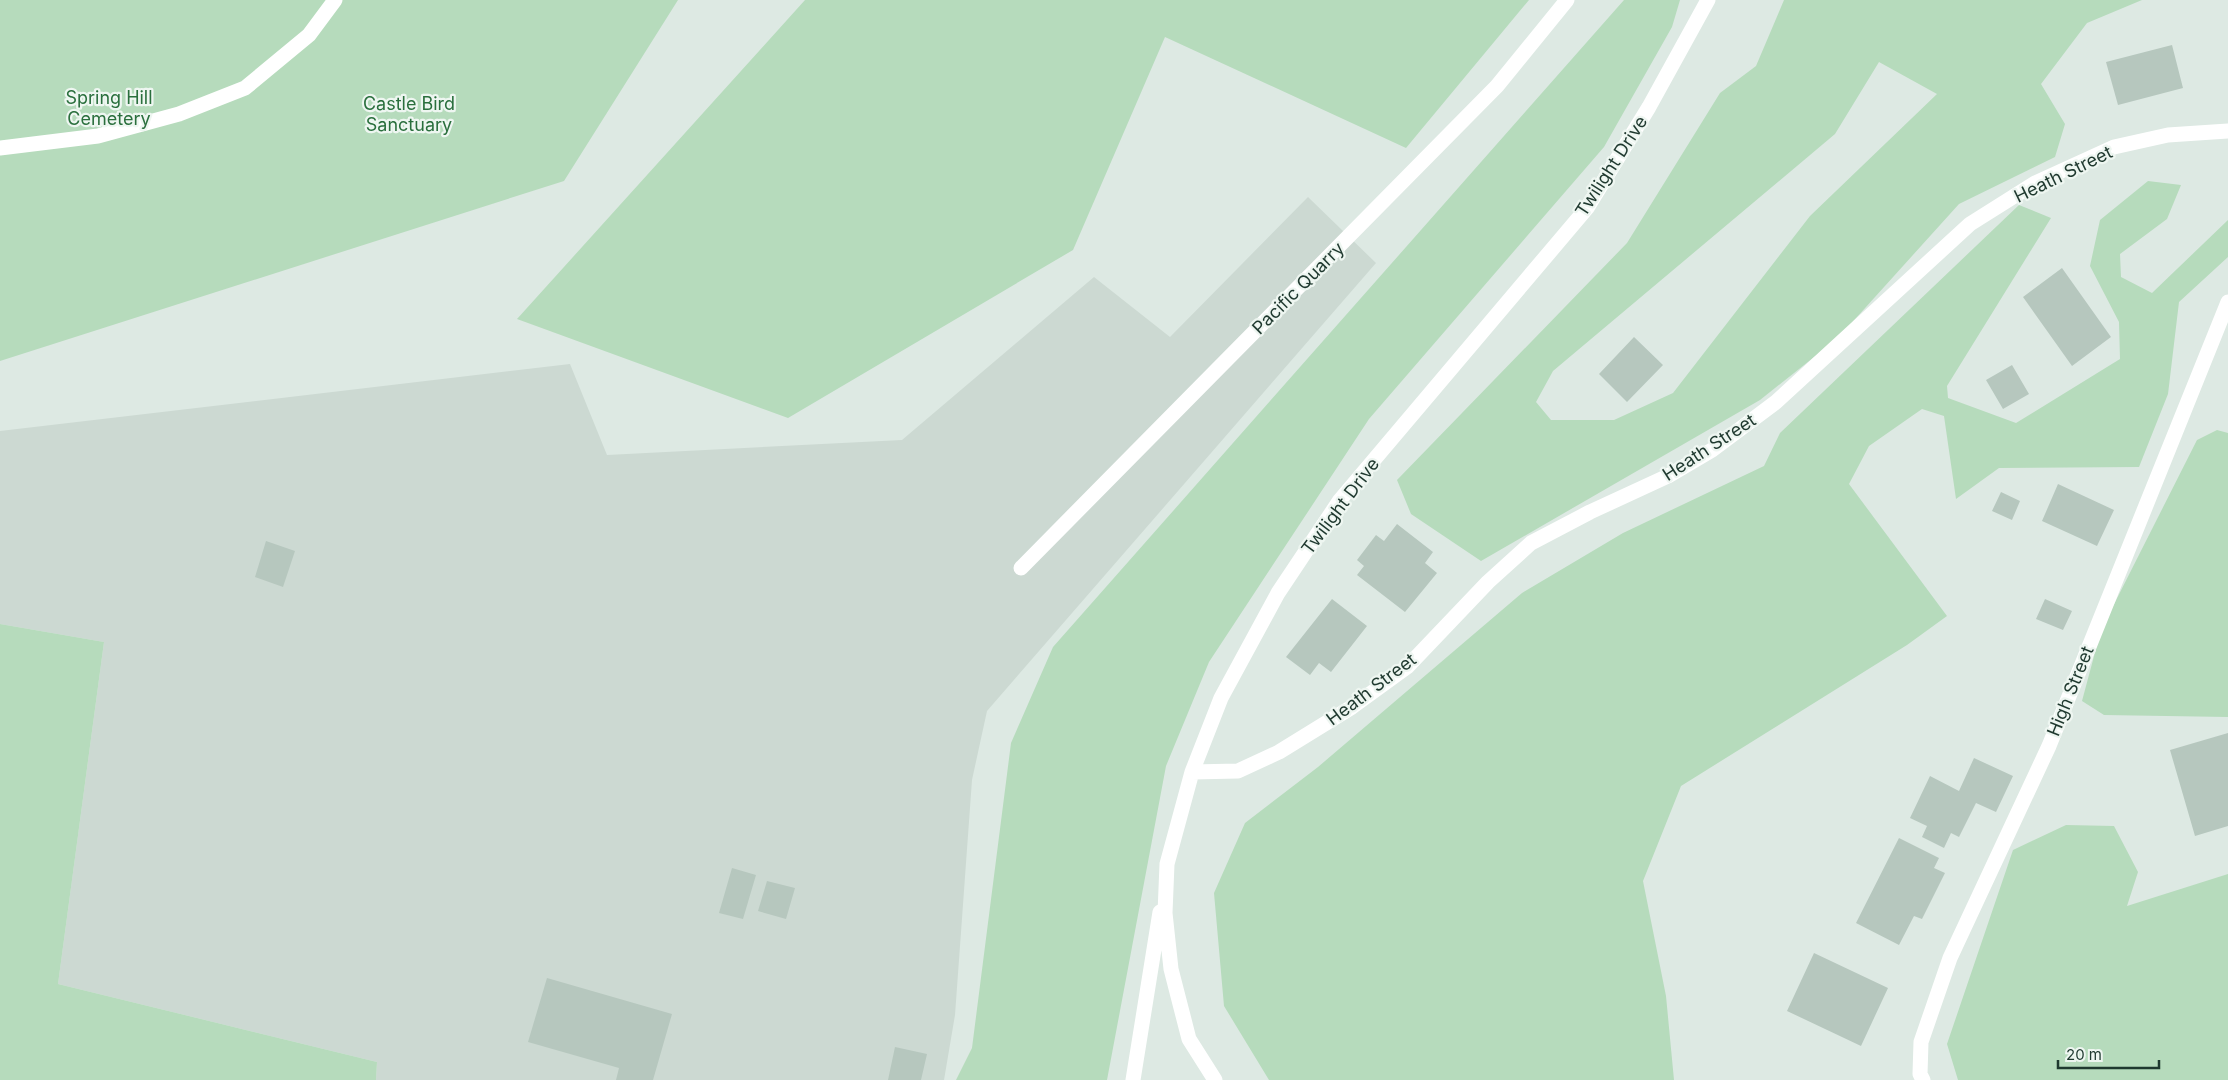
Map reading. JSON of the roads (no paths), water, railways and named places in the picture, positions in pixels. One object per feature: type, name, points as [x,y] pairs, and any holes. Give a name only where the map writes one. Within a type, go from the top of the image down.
[{"type":"street","points":[[0,148],[98,136],[179,114],[245,88],[309,35],[335,0]]},
{"type":"street","name":"Pacific Quarry","points":[[1021,568],[1497,86],[1567,0]]},
{"type":"street","name":"Twilight Drive","points":[[1215,1080],[1189,1039],[1171,969],[1165,913],[1167,864],[1192,772],[1221,698],[1278,593],[1340,500],[1587,208],[1649,107],[1708,0]]},
{"type":"street","name":"Heath Street","points":[[1192,772],[1238,771],[1279,752],[1352,707],[1407,667],[1488,582],[1531,543],[1590,512],[1668,476],[1712,450],[1776,402],[1970,224],[2027,188],[2114,147],[2168,134],[2228,131]]},
{"type":"street","name":"High Street","points":[[1923,1080],[1920,1074],[1921,1042],[1950,958],[2049,746],[2228,302]]},
{"type":"street","points":[[1133,1080],[1167,864]]},
{"type":"park label","name":"Spring Hill Cemetery","points":[[109,107]]},
{"type":"park label","name":"Castle Bird Sanctuary","points":[[409,113]]}]
